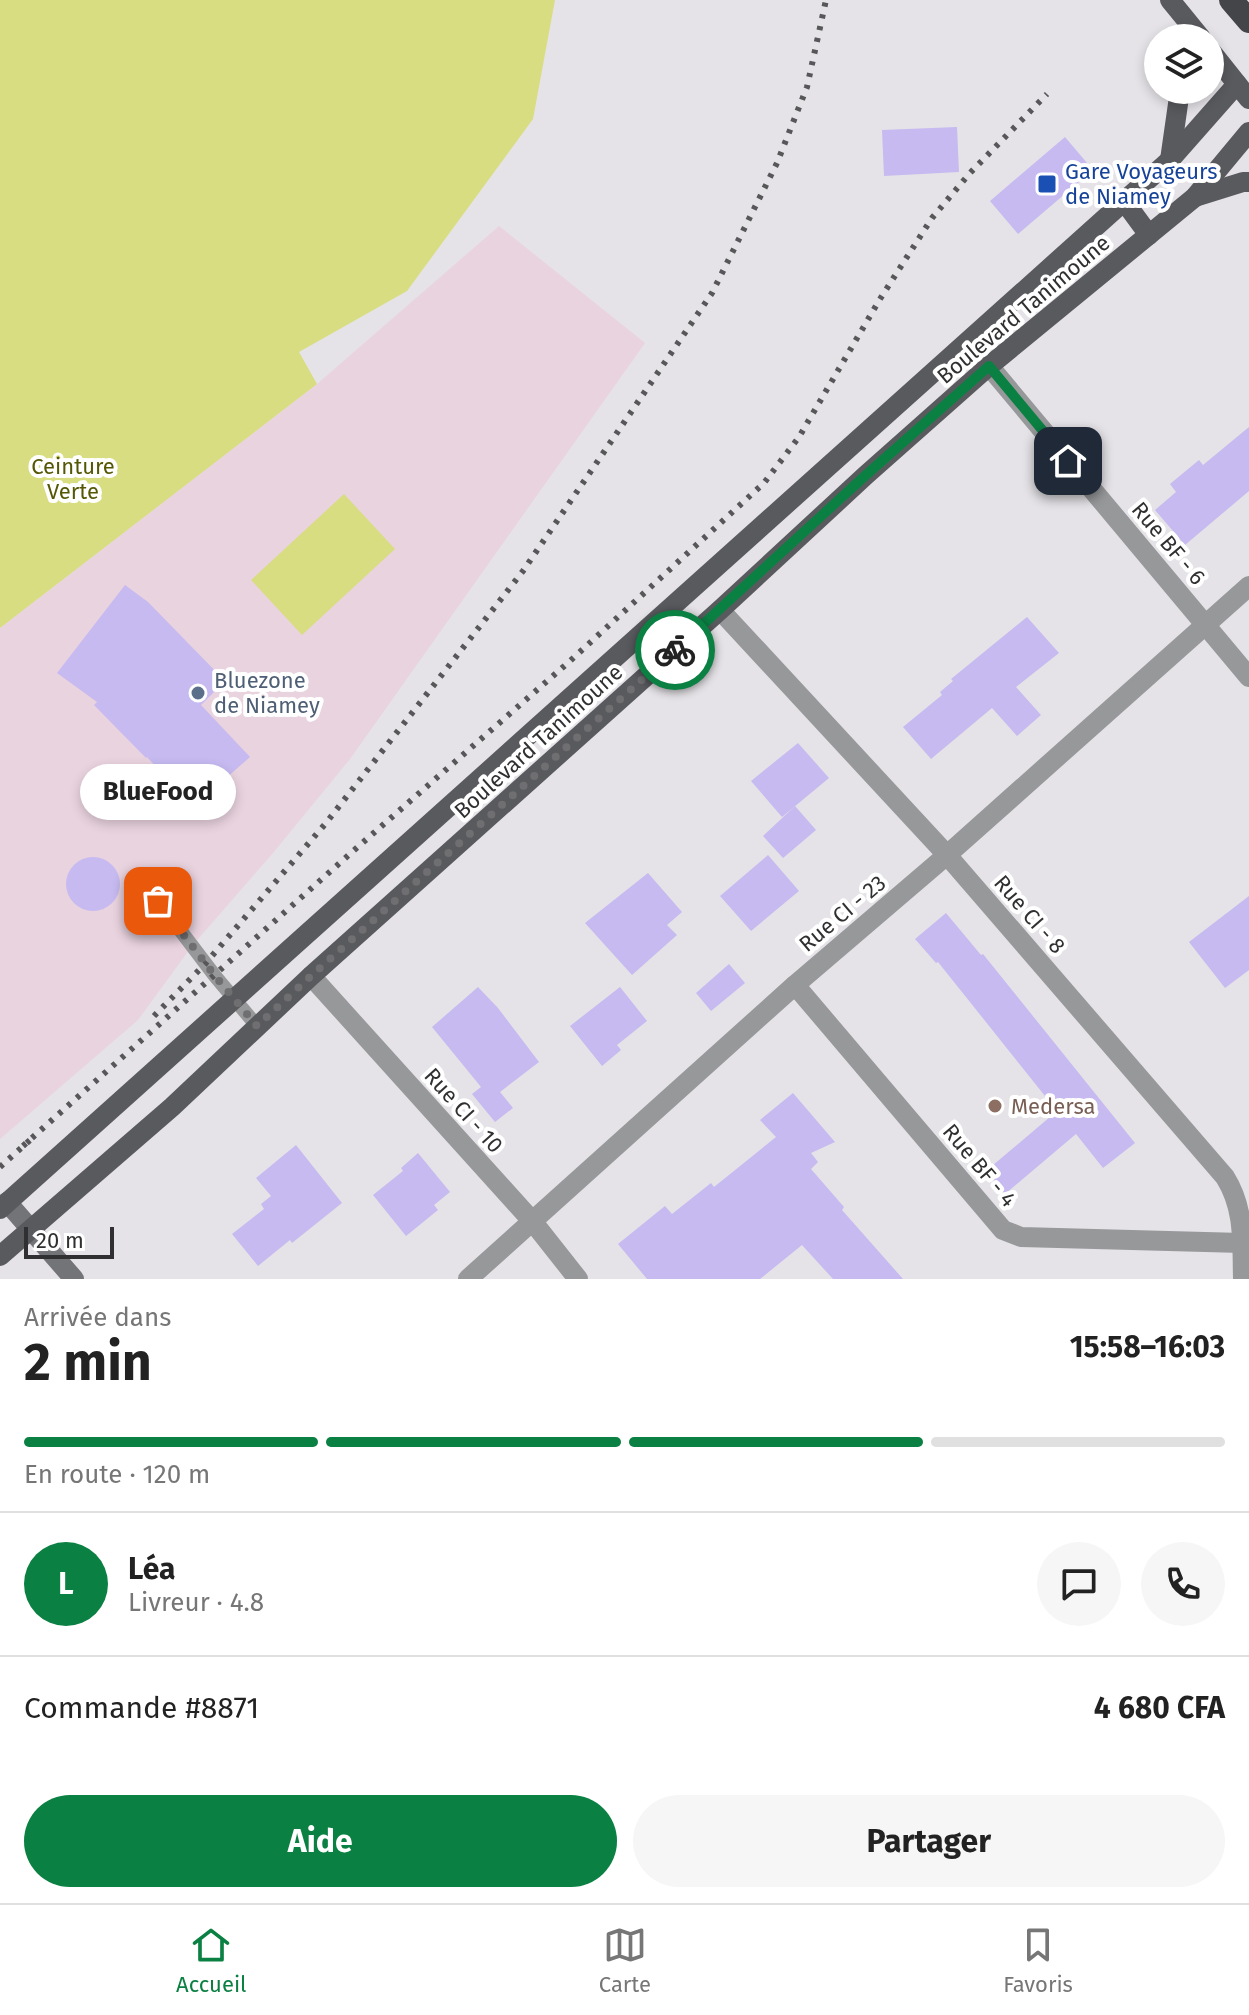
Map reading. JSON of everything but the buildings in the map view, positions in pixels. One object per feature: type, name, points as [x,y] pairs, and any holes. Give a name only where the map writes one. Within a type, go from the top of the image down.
[{"type":"highway","points":[[1231,0],[1249,21]]},
{"type":"main road","points":[[1173,4],[1177,24]]},
{"type":"main road","points":[[1173,4],[1189,24]]},
{"type":"main road","points":[[1224,68],[1243,92]]},
{"type":"main road","name":"Boulevard Tanimoune","points":[[2,1202],[234,999],[1243,92]]},
{"type":"main road","points":[[1170,160],[1178,104]]},
{"type":"main road","name":"Boulevard Tanimoune","points":[[0,1256],[172,1107],[311,976],[720,610],[877,465],[989,366],[1195,197],[1249,132]]},
{"type":"main road","points":[[1195,197],[1249,182]]},
{"type":"main road","points":[[1124,201],[1149,235]]},
{"type":"main road","points":[[2,1202],[74,1279]]},
{"type":"street","name":"Rue BF - 6","points":[[989,366],[1249,677]]},
{"type":"street","name":"Rue CI - 23","points":[[468,1279],[795,985],[947,855],[1249,586]]},
{"type":"street","name":"Rue CI - 8","points":[[720,610],[947,855],[1225,1177],[1235,1193],[1239,1210],[1243,1279]]},
{"type":"street","name":"Rue CI - 10","points":[[311,976],[533,1222],[578,1279]]},
{"type":"street","name":"Rue BF - 4","points":[[795,985],[1003,1230],[1021,1237],[1242,1243]]},
{"type":"lane","points":[[158,901],[257,1026]]},
{"type":"shaded area","name":"Bluezone de Niamey","points":[[499,226],[645,343],[350,759],[192,946],[138,1020],[0,1139],[0,628],[317,384]]},
{"type":"green space","name":"Ceinture Verte","points":[[0,0],[555,0],[533,119],[407,291],[299,352],[317,384],[0,628]]},
{"type":"green space","points":[[344,494],[395,549],[302,635],[251,580]]},
{"type":"railway","points":[[154,1016],[205,964],[326,823],[523,571],[712,293],[777,163],[807,87],[826,0]]},
{"type":"railway","points":[[23,1146],[570,661],[764,483],[799,437],[880,299],[932,218],[970,173],[1047,94]]},
{"type":"railway","points":[[0,1167],[30,1140]]},
{"type":"way so far","points":[[158,901],[257,1026],[675,650]]},
{"type":"place","name":"Gare Voyageurs de Niamey","points":[[1047,184]]},
{"type":"place","name":"Bluezone de Niamey","points":[[198,693]]},
{"type":"place","name":"BlueFood","points":[[158,901]]},
{"type":"place","name":"Medersa","points":[[995,1106]]},
{"type":"route","points":[[675,650],[989,366],[1068,461]]}]
